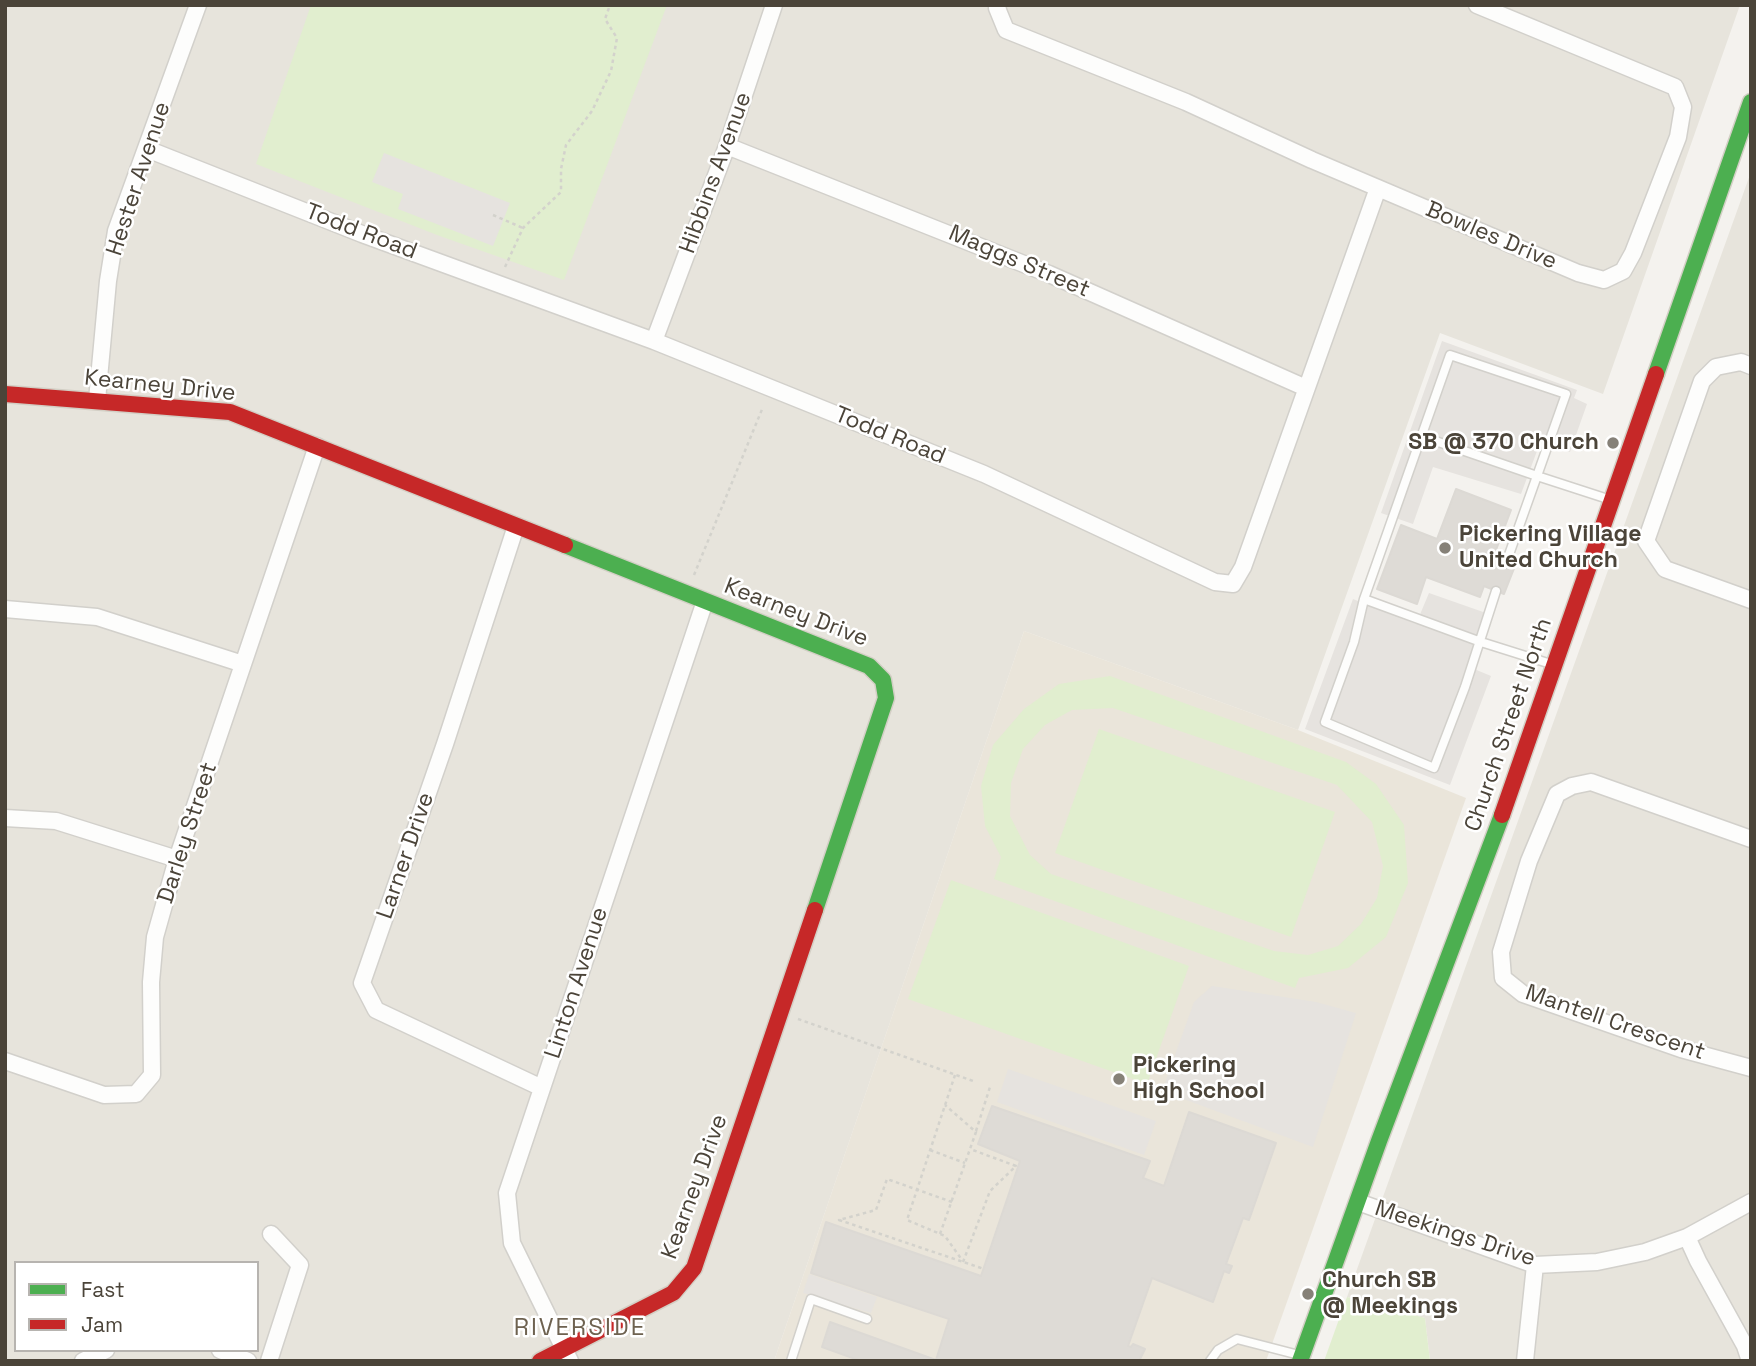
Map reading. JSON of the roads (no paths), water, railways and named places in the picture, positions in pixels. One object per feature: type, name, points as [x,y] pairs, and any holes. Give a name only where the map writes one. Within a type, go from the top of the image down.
[{"type":"street","name":"Hester Avenue","points":[[97,400],[108,281],[116,231],[198,5]]},
{"type":"street","name":"Hibbins Avenue","points":[[654,341],[727,146],[774,5]]},
{"type":"street","name":"Bowles Drive","points":[[998,5],[1006,30],[1186,102],[1312,160],[1578,273],[1604,280],[1623,271],[1633,253],[1678,137],[1683,107],[1675,87],[1478,5]]},
{"type":"street","name":"Church Street North","points":[[1301,1358],[1487,858],[1751,102]]},
{"type":"street","name":"Maggs Street","points":[[727,146],[1049,274],[1306,388]]},
{"type":"street","name":"Todd Road","points":[[147,149],[362,234],[654,341],[984,474],[1215,582],[1233,584],[1243,567],[1378,188]]},
{"type":"street","points":[[1751,366],[1741,362],[1716,367],[1702,381],[1646,541],[1665,569],[1751,600]]},
{"type":"street","name":"Kearney Drive","points":[[5,394],[230,412],[869,666],[883,680],[886,698],[695,1268],[673,1293],[567,1355],[540,1361]]},
{"type":"street","name":"Darley Street","points":[[5,1061],[104,1095],[136,1094],[152,1075],[151,982],[155,937],[177,859],[317,446]]},
{"type":"street","name":"Larner Drive","points":[[516,526],[467,681],[362,983],[376,1010],[542,1088]]},
{"type":"street","name":"Linton Avenue","points":[[567,1355],[512,1242],[508,1193],[705,601]]},
{"type":"street","points":[[5,610],[97,617],[243,664]]},
{"type":"street","name":"Mantell Crescent","points":[[1751,839],[1591,782],[1572,786],[1557,794],[1529,861],[1501,952],[1503,978],[1523,994],[1681,1049],[1751,1068]]},
{"type":"street","points":[[5,818],[55,821],[177,859]]},
{"type":"street","name":"Meekings Drive","points":[[1357,1202],[1535,1265],[1597,1262],[1645,1252],[1688,1237],[1751,1202]]},
{"type":"street","points":[[269,1361],[300,1265],[271,1234]]},
{"type":"street","points":[[1688,1237],[1698,1261],[1745,1346],[1750,1361]]},
{"type":"street","points":[[1525,1361],[1535,1265]]},
{"type":"street","points":[[83,1361],[102,1352]]},
{"type":"street","points":[[225,1352],[248,1361]]},
{"type":"lane","points":[[1496,591],[1481,642],[1434,768],[1325,722],[1354,642],[1364,599],[1450,355],[1566,394],[1506,563]]},
{"type":"lane","points":[[1421,436],[1611,500]]},
{"type":"lane","points":[[1364,599],[1481,642],[1554,665]]},
{"type":"lane","points":[[791,1361],[811,1299],[867,1319]]},
{"type":"lane","points":[[1210,1361],[1217,1350],[1237,1339],[1301,1358]]},
{"type":"place","name":"SB @ 370 Church","points":[[1613,443]]},
{"type":"place","name":"Pickering Village United Church","points":[[1445,548]]},
{"type":"place","name":"Pickering High School","points":[[1119,1079]]},
{"type":"place","name":"Church SB @ Meekings","points":[[1308,1294]]},
{"type":"district","name":"RIVERSIDE","points":[[580,1328]]}]
